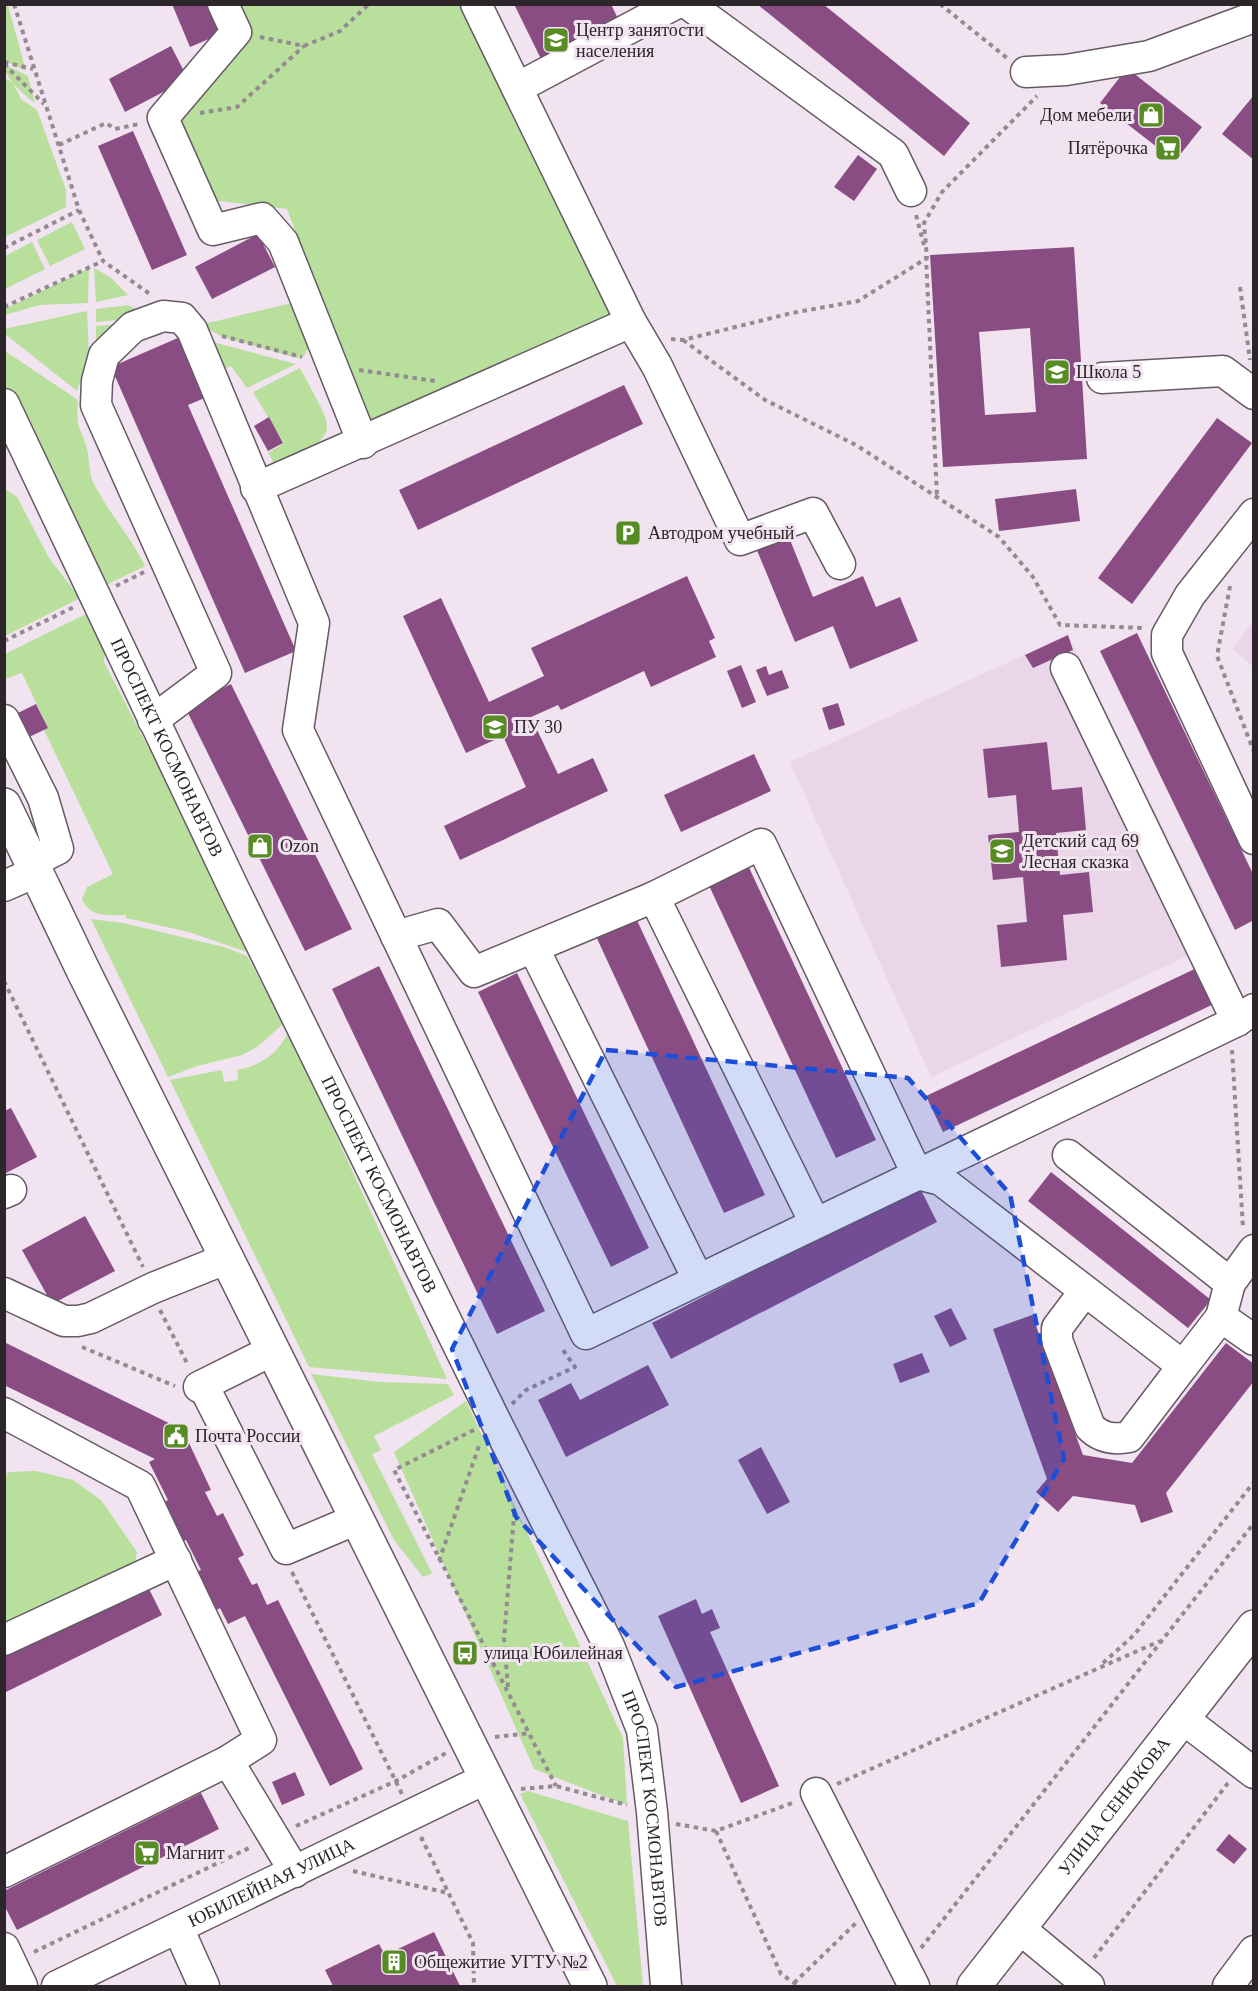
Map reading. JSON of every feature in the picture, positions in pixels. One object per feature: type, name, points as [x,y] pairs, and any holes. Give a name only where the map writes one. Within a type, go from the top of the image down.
[{"type":"main road","points":[[4,805],[590,1986]]},
{"type":"main road","name":"УЛИЦА СЕНЮКОВА","points":[[974,1986],[1254,1627]]},
{"type":"street","points":[[223,4],[236,32],[163,118],[213,230],[262,218],[283,242],[363,443]]},
{"type":"street","points":[[476,4],[635,330],[657,366],[740,540],[813,513],[840,564]]},
{"type":"street","points":[[517,88],[675,4]]},
{"type":"street","points":[[688,4],[893,154],[911,191]]},
{"type":"street","points":[[1033,83],[1066,70],[1149,56],[1254,17]]},
{"type":"street","points":[[153,720],[216,674],[96,405],[96,397],[97,381],[104,355],[133,327],[163,316],[182,318],[192,330],[314,623],[298,730],[586,1334],[917,1174],[1243,1025],[1066,668]]},
{"type":"street","points":[[256,488],[635,330]]},
{"type":"street","points":[[1102,378],[1223,371],[1254,394]]},
{"type":"street","name":"ПРОСПЕКТ КОСМОНАВТОВ","points":[[4,404],[153,720],[495,1420],[594,1616],[623,1680],[642,1730],[652,1812],[666,1986]]},
{"type":"street","points":[[1254,514],[1190,595],[1167,636],[1167,653],[1173,669],[1254,839]]},
{"type":"street","points":[[4,720],[43,798],[58,849],[4,886]]},
{"type":"street","points":[[396,936],[438,924],[474,972],[534,949],[654,897],[762,844],[917,1174]]},
{"type":"street","points":[[654,897],[815,1223]]},
{"type":"street","points":[[534,949],[698,1279]]},
{"type":"street","points":[[1068,1155],[1243,1265],[1221,1317],[1128,1437],[1117,1439],[1098,1435],[1090,1427],[1057,1340],[1057,1328],[1084,1292]]},
{"type":"street","points":[[917,1174],[941,1180],[1183,1366]]},
{"type":"street","points":[[4,1293],[64,1321],[78,1321],[91,1318],[153,1288],[228,1258]]},
{"type":"street","points":[[1221,1317],[1254,1340]]},
{"type":"street","points":[[273,1350],[201,1386],[286,1549],[357,1519]]},
{"type":"street","points":[[4,1413],[140,1486],[261,1740],[228,1761],[4,1872]]},
{"type":"street","points":[[4,1640],[176,1560]]},
{"type":"street","points":[[1182,1718],[1248,1768]]},
{"type":"street","points":[[228,1761],[295,1872]]},
{"type":"street","name":"ЮБИЛЕЙНАЯ УЛИЦА","points":[[57,1986],[295,1872],[491,1787]]},
{"type":"street","points":[[816,1793],[910,1978]]},
{"type":"street","points":[[178,1928],[204,1986]]},
{"type":"street","points":[[1019,1928],[1084,1982]]},
{"type":"street","points":[[1228,1986],[1254,1951]]},
{"type":"path","points":[[14,4],[79,210],[103,261],[164,303],[163,316]]},
{"type":"path","points":[[59,145],[106,123],[115,129],[163,118],[237,107],[304,46],[340,31],[369,4]]},
{"type":"path","points":[[937,498],[924,223],[942,192],[1033,83],[940,4]]},
{"type":"path","points":[[236,32],[304,46]]},
{"type":"path","points":[[4,63],[33,69]]},
{"type":"path","points":[[4,63],[46,106]]},
{"type":"path","points":[[911,191],[927,258]]},
{"type":"path","points":[[4,248],[79,210]]},
{"type":"path","points":[[635,330],[683,339],[792,313],[858,301],[927,258]]},
{"type":"path","points":[[4,307],[103,261]]},
{"type":"path","points":[[1240,287],[1250,363],[1254,365]]},
{"type":"path","points":[[683,339],[765,400],[856,446],[999,537],[1033,577],[1060,625],[1142,627],[1167,636]]},
{"type":"path","points":[[1232,576],[1217,656],[1254,752]]},
{"type":"path","points":[[1243,1025],[1232,1051],[1243,1265]]},
{"type":"path","points":[[80,1346],[189,1393],[201,1386]]},
{"type":"path","points":[[439,1561],[481,1441],[495,1420],[526,1390],[575,1367]]},
{"type":"path","points":[[495,1420],[394,1470],[556,1785]]},
{"type":"path","points":[[1100,1666],[1134,1635],[1254,1482]]},
{"type":"path","points":[[508,1690],[504,1639],[514,1514]]},
{"type":"path","points":[[910,1978],[1160,1641],[1254,1523]]},
{"type":"path","points":[[491,1787],[556,1785],[652,1812],[673,1824],[716,1831],[752,1820],[816,1793],[1160,1641]]},
{"type":"path","points":[[1084,1982],[1248,1768]]},
{"type":"path","points":[[13,1966],[274,1836],[396,1780]]},
{"type":"path","points":[[411,1841],[430,1831]]},
{"type":"path","points":[[716,1831],[781,1974],[797,1985],[857,1921]]},
{"type":"path","points":[[360,1866],[350,1871],[449,1893]]},
{"type":"highlighted area","points":[[606,1050],[908,1078],[1010,1194],[1064,1459],[979,1603],[676,1687],[516,1517],[452,1349]]},
{"type":"shaded area","points":[[1253,621],[1253,667],[1233,649]]},
{"type":"shaded area","name":"Детский сад 69 Лесная сказка","points":[[1068,635],[1219,941],[931,1077],[790,762]]},
{"type":"green space","points":[[4,5],[8,5],[26,71],[5,61]]},
{"type":"green space","points":[[234,5],[460,5],[611,314],[367,426],[287,209],[211,200],[178,127],[209,80]]},
{"type":"green space","points":[[4,64],[28,76],[35,103],[20,91],[7,75]]},
{"type":"green space","points":[[4,77],[13,83],[21,99],[37,110],[66,190],[66,207],[5,237]]},
{"type":"green space","points":[[72,222],[85,249],[50,266],[37,240]]},
{"type":"green space","points":[[32,242],[45,269],[5,289],[5,256]]},
{"type":"green space","points":[[89,268],[88,303],[39,305],[5,315],[5,309]]},
{"type":"green space","points":[[94,268],[110,277],[128,295],[96,302]]},
{"type":"green space","points":[[292,303],[310,345],[303,357],[297,358],[223,337],[200,325]]},
{"type":"green space","points":[[128,305],[136,309],[127,319],[96,322],[96,309]]},
{"type":"green space","points":[[87,311],[89,356],[77,391],[5,334],[4,329]]},
{"type":"green space","points":[[129,323],[96,342],[96,326]]},
{"type":"green space","points":[[209,341],[296,364],[247,388],[231,366],[220,371]]},
{"type":"green space","points":[[5,351],[78,400],[78,424],[87,450],[93,482],[145,566],[100,588],[5,389]]},
{"type":"green space","points":[[300,368],[326,418],[327,428],[323,437],[314,445],[275,465],[268,453],[284,443],[253,392]]},
{"type":"green space","points":[[5,489],[17,497],[49,558],[80,598],[5,636]]},
{"type":"green space","points":[[88,613],[105,648],[104,662],[148,747],[161,761],[247,952],[189,932],[126,918],[126,915],[100,914],[90,910],[82,899],[87,887],[113,874],[44,730],[48,728],[22,673],[5,679],[5,654]]},
{"type":"green space","points":[[91,919],[123,923],[224,947],[247,956],[284,1023],[257,1047],[242,1055],[197,1066],[168,1077]]},
{"type":"green space","points":[[289,1032],[447,1379],[309,1367],[170,1080],[222,1070],[224,1082],[238,1080],[237,1070],[268,1058]]},
{"type":"green space","points":[[311,1374],[379,1382],[448,1384],[454,1395],[374,1436],[381,1450],[372,1454],[432,1573],[423,1577],[394,1540]]},
{"type":"green space","points":[[466,1401],[623,1738],[627,1805],[534,1769],[394,1452]]},
{"type":"green space","points":[[36,1471],[73,1480],[101,1500],[137,1552],[133,1572],[5,1625],[4,1482],[8,1472]]},
{"type":"green space","points":[[528,1791],[628,1821],[643,1986],[617,1986],[520,1794]]},
{"type":"building","points":[[172,4],[216,4],[228,31],[190,47]]},
{"type":"building","name":"Центр занятости населения","points":[[514,4],[611,4],[619,21],[541,59]]},
{"type":"building","points":[[757,4],[823,4],[970,123],[944,156]]},
{"type":"building","points":[[171,46],[188,79],[125,112],[109,79]]},
{"type":"building","name":"Дом мебели","points":[[1127,68],[1202,127],[1175,161],[1100,103]]},
{"type":"building","points":[[1254,95],[1254,160],[1222,134]]},
{"type":"building","points":[[133,131],[187,255],[152,270],[98,146]]},
{"type":"building","points":[[858,155],[877,169],[854,201],[834,187]]},
{"type":"building","points":[[258,234],[275,267],[212,299],[195,267]]},
{"type":"building","name":"Школа 5","points":[[1074,247],[1087,459],[943,467],[930,255]],"holes":[[[1030,328],[1036,412],[985,415],[979,332]]]},
{"type":"building","points":[[180,337],[207,397],[188,405],[296,651],[245,673],[111,367]]},
{"type":"building","points":[[624,385],[643,424],[418,530],[399,490]]},
{"type":"building","points":[[269,417],[283,443],[268,451],[254,426]]},
{"type":"building","points":[[1217,418],[1252,443],[1132,604],[1098,578]]},
{"type":"building","points":[[1076,489],[1080,521],[999,531],[995,499]]},
{"type":"building","points":[[786,530],[813,597],[863,576],[876,607],[900,597],[918,641],[850,669],[833,626],[795,642],[754,543]]},
{"type":"building","name":"ПУ 30","points":[[687,576],[715,638],[709,641],[716,657],[651,687],[644,671],[561,710],[558,705],[531,717],[558,774],[593,758],[608,791],[460,860],[444,826],[526,787],[503,736],[466,753],[403,616],[441,598],[489,702],[544,676],[531,648]]},
{"type":"building","points":[[1137,633],[1254,876],[1254,920],[1235,930],[1100,651]]},
{"type":"building","points":[[1068,635],[1073,650],[1033,668],[1025,655]]},
{"type":"building","points":[[741,665],[756,702],[742,708],[727,671]]},
{"type":"building","points":[[766,666],[769,675],[782,670],[789,688],[767,696],[756,670]]},
{"type":"building","points":[[231,684],[352,929],[305,951],[185,707]]},
{"type":"building","points":[[838,703],[845,725],[829,730],[822,708]]},
{"type":"building","points":[[4,704],[12,716],[36,704],[48,728],[23,740],[4,745]]},
{"type":"building","points":[[1047,742],[1052,790],[1082,787],[1086,830],[1056,833],[1060,875],[1089,872],[1093,912],[1063,915],[1067,960],[1001,967],[997,925],[1027,922],[1023,877],[993,880],[988,835],[1019,832],[1016,795],[988,798],[983,749]]},
{"type":"building","points":[[754,754],[771,791],[681,832],[664,795]]},
{"type":"building","points":[[745,859],[876,1140],[836,1158],[705,877]]},
{"type":"building","points":[[634,914],[765,1195],[724,1213],[594,932]]},
{"type":"building","points":[[379,966],[545,1311],[497,1334],[332,989]]},
{"type":"building","points":[[1201,966],[1218,1002],[943,1132],[926,1096]]},
{"type":"building","points":[[517,973],[649,1248],[611,1267],[478,992]]},
{"type":"building","points":[[11,1108],[37,1157],[4,1174],[4,1111]]},
{"type":"building","points":[[1051,1172],[1211,1300],[1188,1328],[1028,1201]]},
{"type":"building","points":[[919,1186],[937,1222],[671,1359],[652,1323]]},
{"type":"building","points":[[85,1216],[115,1271],[52,1304],[22,1250]]},
{"type":"building","points":[[951,1308],[967,1339],[950,1347],[934,1316]]},
{"type":"building","points":[[1032,1315],[1083,1455],[1132,1463],[1226,1343],[1254,1364],[1254,1381],[1166,1493],[1173,1512],[1141,1523],[1135,1505],[1073,1496],[1058,1512],[1036,1492],[1047,1479],[993,1329]]},
{"type":"building","points":[[4,1342],[187,1432],[180,1447],[189,1443],[211,1490],[205,1492],[217,1516],[223,1513],[244,1555],[238,1558],[252,1585],[257,1583],[267,1605],[278,1600],[363,1769],[330,1786],[245,1616],[228,1624],[220,1608],[213,1612],[194,1573],[201,1570],[186,1540],[179,1543],[160,1504],[168,1500],[149,1462],[155,1459],[4,1385]]},
{"type":"building","points":[[922,1353],[930,1372],[900,1383],[893,1364]]},
{"type":"building","points":[[648,1365],[669,1405],[566,1457],[538,1400],[571,1383],[580,1400]]},
{"type":"building","points":[[761,1447],[790,1502],[767,1514],[738,1460]]},
{"type":"building","points":[[144,1579],[162,1615],[4,1693],[4,1648]]},
{"type":"building","points":[[696,1599],[702,1614],[712,1609],[720,1628],[710,1632],[779,1786],[741,1803],[658,1616]]},
{"type":"building","points":[[295,1772],[305,1795],[282,1805],[272,1782]]},
{"type":"building","points":[[201,1793],[219,1829],[17,1930],[4,1905],[4,1891]]},
{"type":"building","points":[[1229,1834],[1247,1849],[1234,1864],[1216,1850]]},
{"type":"building","name":"Общежитие УГТУ №2","points":[[434,1932],[460,1986],[333,1986],[325,1970],[379,1944],[385,1955]]},
{"type":"place","name":"Центр занятости населения","points":[[556,40]]},
{"type":"place","name":"Дом мебели","points":[[1151,115]]},
{"type":"place","name":"Пятёрочка","points":[[1168,148]]},
{"type":"place","name":"Школа 5","points":[[1057,372]]},
{"type":"place","name":"Автодром учебный","points":[[628,533]]},
{"type":"place","name":"ПУ 30","points":[[495,727]]},
{"type":"place","name":"Ozon","points":[[260,846]]},
{"type":"place","name":"Детский сад 69 Лесная сказка","points":[[1002,851]]},
{"type":"place","name":"Почта России","points":[[176,1436]]},
{"type":"place","name":"улица Юбилейная","points":[[465,1653]]},
{"type":"place","name":"Магнит","points":[[147,1853]]},
{"type":"place","name":"Общежитие УГТУ №2","points":[[394,1962]]}]
